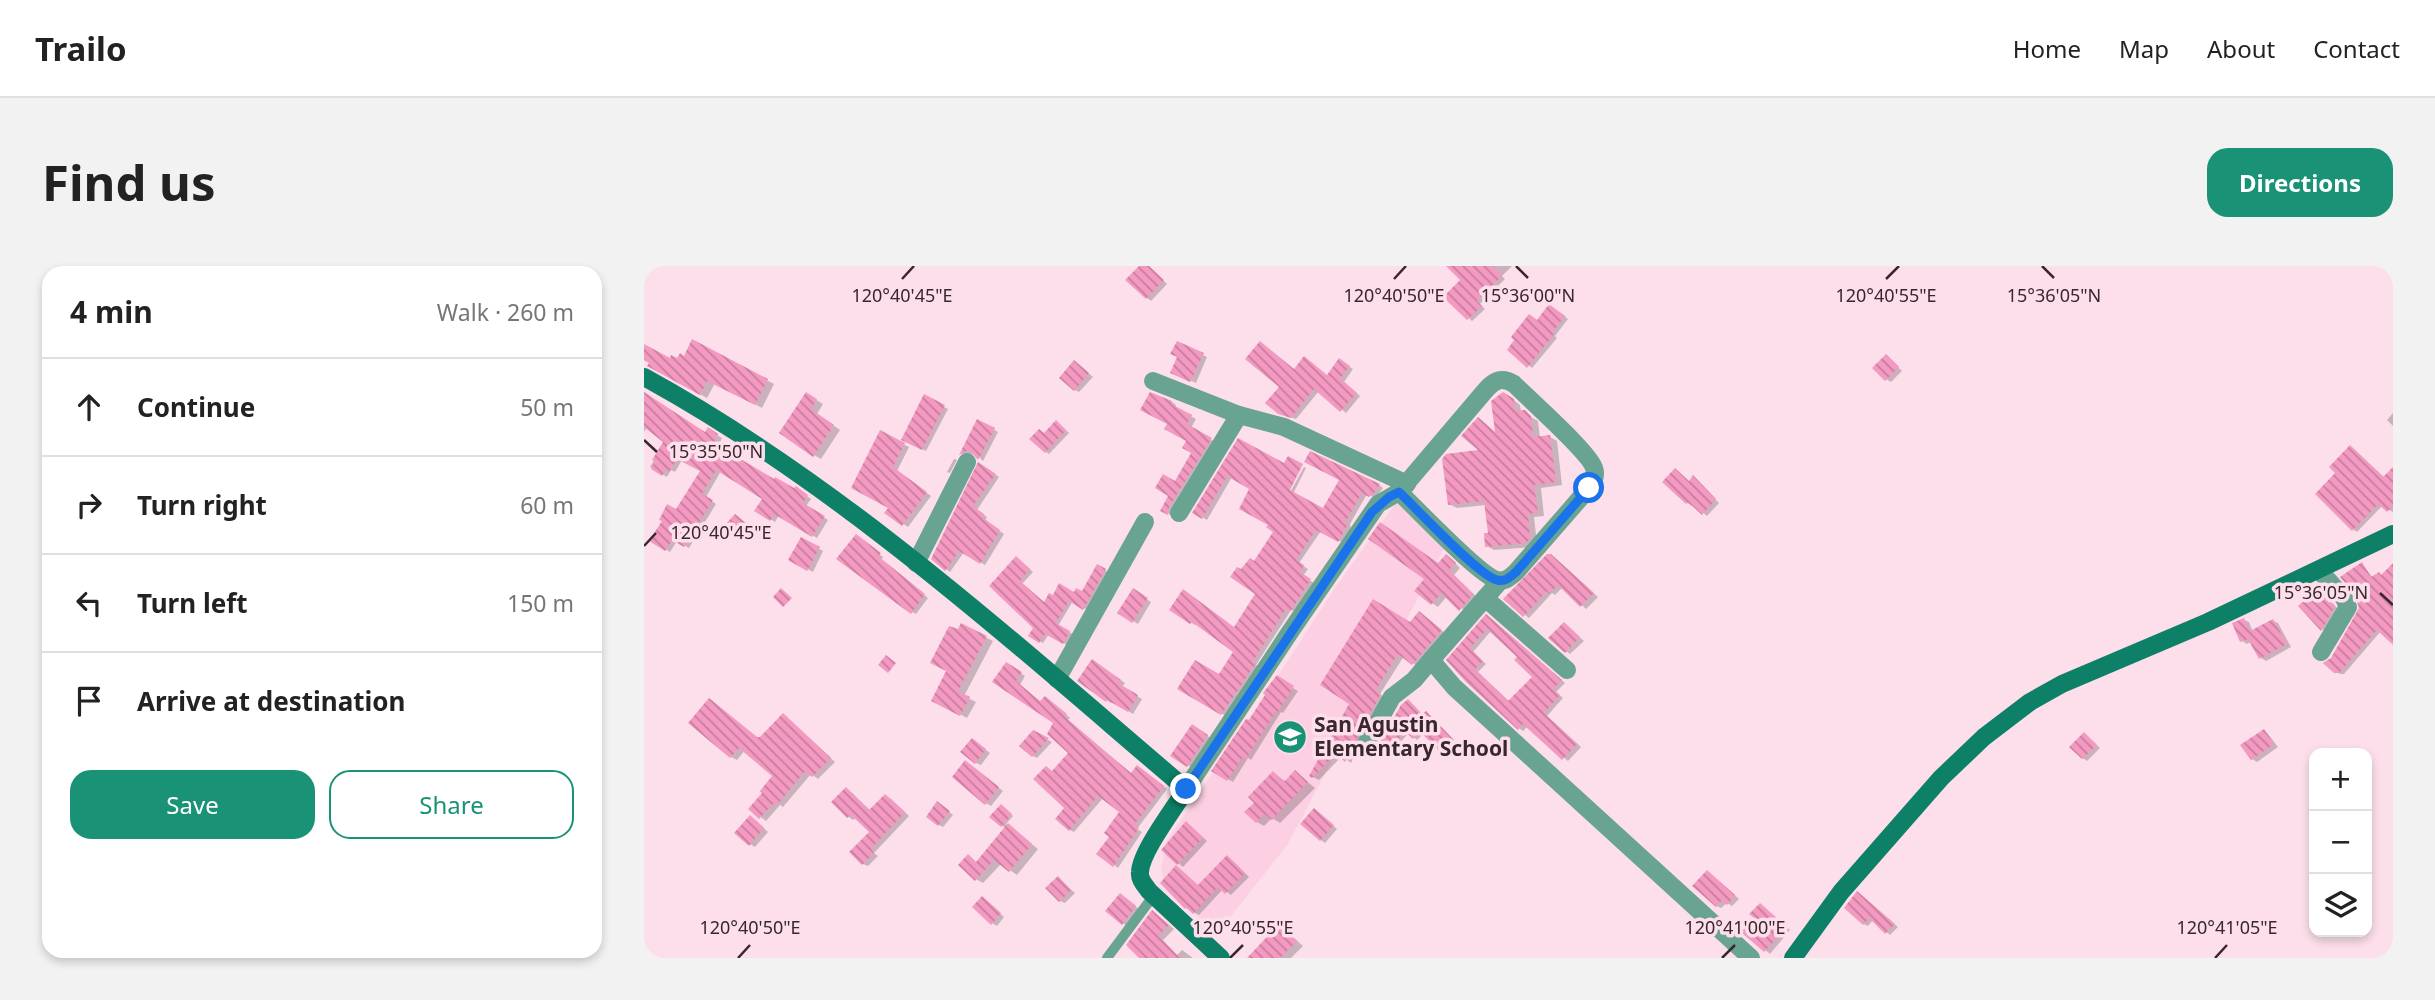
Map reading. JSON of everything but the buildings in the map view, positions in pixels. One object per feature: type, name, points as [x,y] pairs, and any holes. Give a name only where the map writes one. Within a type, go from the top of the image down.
[{"type":"street","points":[[644,377],[718,420],[781,462],[916,563],[1186,789]]},
{"type":"street","points":[[1221,958],[1142,881],[1140,872],[1143,860],[1186,789],[1372,512],[1403,488],[1491,384],[1506,379],[1592,463],[1596,471],[1594,481],[1516,572],[1508,579],[1500,581],[1413,680],[1392,697],[1363,749]]},
{"type":"street","points":[[1153,381],[1239,415],[1284,427],[1403,488],[1474,564],[1490,577],[1500,581]]},
{"type":"street","points":[[1179,513],[1239,415]]},
{"type":"street","points":[[916,563],[967,462]]},
{"type":"street","points":[[1057,679],[1145,522]]},
{"type":"street","points":[[1793,958],[1842,892],[1941,778],[1984,737],[2030,702],[2062,684],[2208,622],[2393,534]]},
{"type":"street","points":[[2319,570],[2344,598],[2348,607],[2321,652]]},
{"type":"street","points":[[1485,598],[1567,670]]},
{"type":"street","points":[[1431,660],[1454,687],[1751,958]]},
{"type":"lane","points":[[1107,958],[1154,895]]},
{"type":"shaded area","name":"San Agustin Elementary School","points":[[1395,504],[1402,504],[1448,541],[1288,844],[1219,931],[1187,909],[1165,886],[1161,869],[1166,842],[1333,591]]},
{"type":"place","name":"San Agustin Elementary School","points":[[1290,737]]},
{"type":"route","points":[[1186,789],[1378,504],[1399,492],[1474,564],[1490,577],[1500,581],[1508,579],[1516,572],[1589,488]]}]
